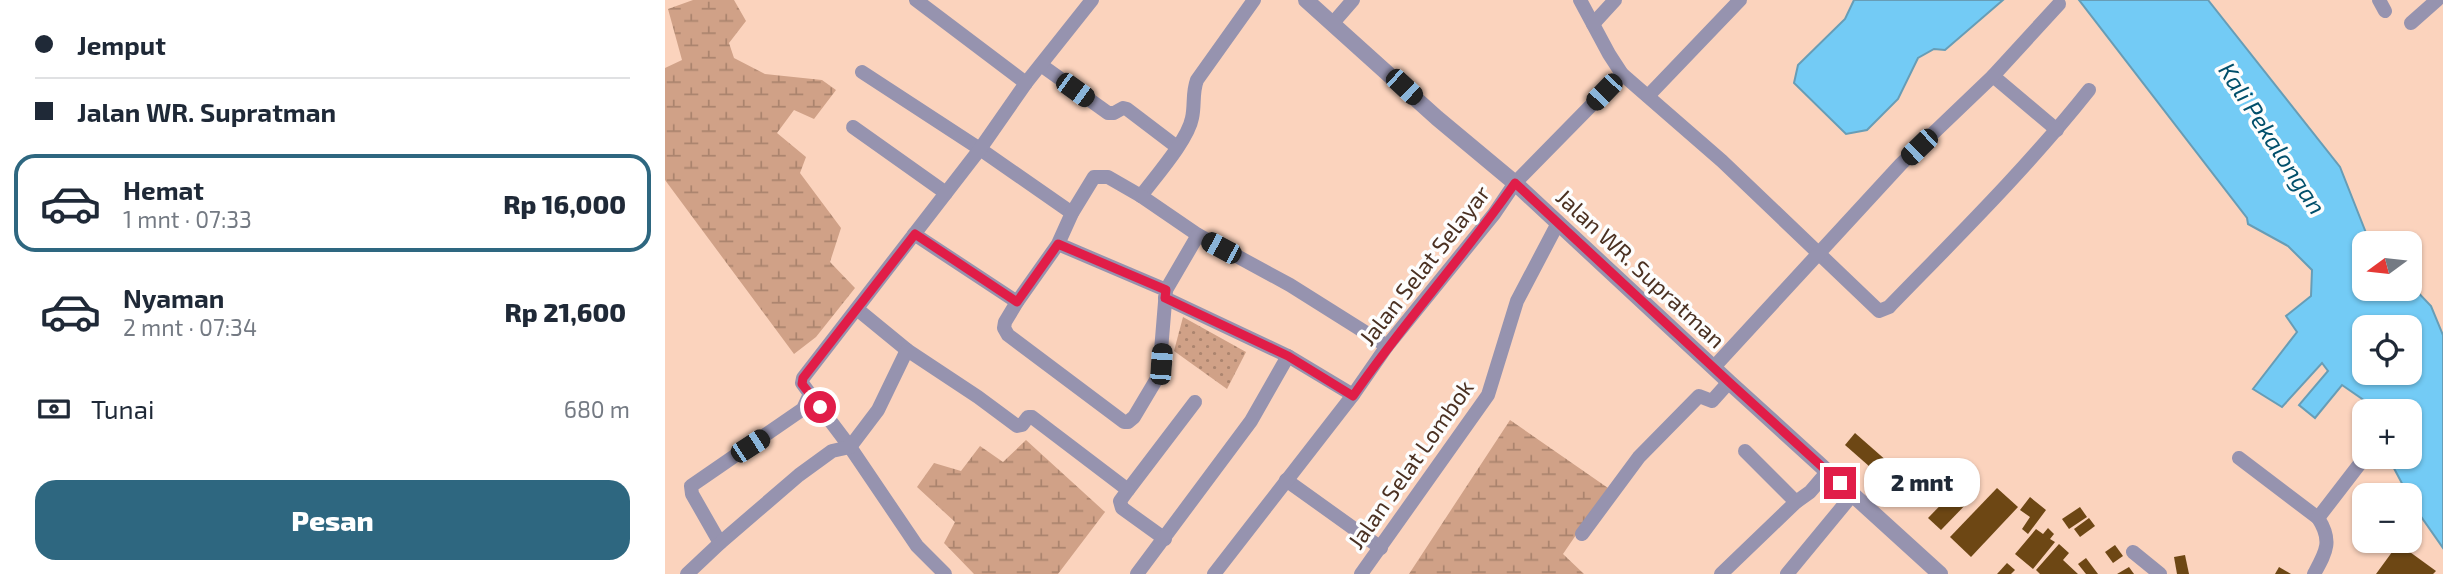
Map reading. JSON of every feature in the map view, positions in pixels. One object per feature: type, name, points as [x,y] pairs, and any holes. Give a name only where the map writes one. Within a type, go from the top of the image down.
[{"type":"street","points":[[916,0],[1026,83]]},
{"type":"street","points":[[945,574],[917,546],[807,400],[803,378],[1092,0]]},
{"type":"street","points":[[1141,196],[1177,148],[1192,119],[1193,94],[1197,80],[1254,0]]},
{"type":"street","name":"Jalan WR. Supratman","points":[[1307,0],[1512,188],[1558,223],[1714,367],[1720,392],[1824,476],[1845,503],[1940,574]]},
{"type":"street","points":[[1333,23],[1353,0]]},
{"type":"street","points":[[1580,0],[1622,74],[1723,161],[1879,311],[1886,310],[2057,130],[2089,90]]},
{"type":"street","points":[[1593,24],[1615,0]]},
{"type":"street","points":[[1648,96],[1740,0]]},
{"type":"street","points":[[2411,23],[2437,0]]},
{"type":"street","points":[[1714,367],[1901,164],[1993,76],[2059,4]]},
{"type":"street","points":[[1041,65],[1108,113],[1127,109],[1177,148]]},
{"type":"street","points":[[862,72],[980,149],[1072,214]]},
{"type":"street","name":"Jalan Selat Selayar","points":[[1214,574],[1353,396],[1387,346],[1512,188],[1622,74]]},
{"type":"street","points":[[1993,76],[2057,130]]},
{"type":"street","points":[[853,127],[946,193]]},
{"type":"street","points":[[1198,235],[1166,294],[1159,375],[1134,417],[1128,422],[1124,422],[1008,335],[1004,328],[1017,302],[1058,244],[1094,177],[1108,177],[1198,235],[1290,285],[1387,346]]},
{"type":"street","name":"Jalan Selat Lombok","points":[[1361,574],[1487,396],[1517,301],[1558,223]]},
{"type":"street","points":[[915,234],[1017,302]]},
{"type":"street","points":[[1058,244],[1166,294],[1288,356],[1353,396]]},
{"type":"street","points":[[857,309],[907,351],[1017,426],[1032,417],[1128,490]]},
{"type":"street","points":[[687,574],[720,542],[799,475],[843,448],[878,410],[907,351]]},
{"type":"street","points":[[1137,574],[1257,411],[1288,356]]},
{"type":"street","points":[[1582,534],[1639,457],[1699,396],[1709,401],[1720,392]]},
{"type":"street","points":[[720,542],[694,498],[691,486],[807,400]]},
{"type":"street","points":[[1165,539],[1119,506],[1128,490],[1195,402]]},
{"type":"street","points":[[1745,451],[1796,502]]},
{"type":"street","points":[[2239,458],[2318,518],[2325,529],[2327,543],[2314,574]]},
{"type":"street","points":[[2318,518],[2356,469]]},
{"type":"street","points":[[1721,574],[1824,476]]},
{"type":"street","points":[[1286,481],[1381,548]]},
{"type":"street","points":[[1787,574],[1845,503]]},
{"type":"street","points":[[2133,552],[2160,574]]},
{"type":"green space","points":[[693,0],[734,0],[746,21],[729,43],[734,58],[765,74],[822,80],[836,90],[814,119],[794,110],[777,133],[806,157],[800,173],[841,228],[830,262],[855,288],[816,337],[794,354],[665,180],[665,68],[682,60],[668,9]]},
{"type":"green space","points":[[1183,317],[1246,352],[1227,389],[1174,351]]},
{"type":"green space","points":[[1510,420],[1608,488],[1563,554],[1584,574],[1409,574]]},
{"type":"green space","points":[[1026,440],[1105,512],[1058,574],[974,574],[944,543],[955,522],[917,487],[934,463],[961,471],[980,446],[1003,462]]},
{"type":"water","points":[[1854,0],[2003,0],[1945,50],[1934,49],[1918,58],[1898,99],[1867,130],[1846,134],[1794,83],[1798,65],[1845,19]]},
{"type":"water","name":"Kali Pekalongan","points":[[2079,0],[2208,0],[2340,167],[2365,231],[2352,231],[2352,301],[2422,301],[2422,297],[2431,306],[2443,335],[2443,548],[2422,518],[2422,483],[2402,483],[2394,469],[2422,469],[2422,399],[2362,399],[2342,385],[2315,418],[2299,405],[2328,371],[2322,363],[2282,407],[2253,389],[2297,332],[2286,316],[2311,296],[2312,270],[2288,246],[2248,224],[2247,218]]},
{"type":"building","points":[[1855,433],[1888,462],[1878,474],[1845,445]]},
{"type":"building","points":[[1959,486],[1972,498],[1941,530],[1928,518]]},
{"type":"building","points":[[1997,488],[2018,507],[1971,557],[1950,537]]},
{"type":"building","points":[[2030,497],[2046,510],[2028,534],[2022,529],[2030,517],[2020,510]]},
{"type":"building","points":[[2080,507],[2087,517],[2069,529],[2062,519]]},
{"type":"building","points":[[2089,518],[2095,526],[2080,537],[2074,529]]},
{"type":"building","points":[[2048,528],[2054,534],[2050,539],[2055,542],[2033,569],[2015,554],[2036,529],[2043,534]]},
{"type":"building","points":[[2059,544],[2069,553],[2063,560],[2078,574],[2040,574],[2036,570]]},
{"type":"building","points":[[2115,545],[2123,556],[2113,563],[2105,552]]},
{"type":"building","points":[[2391,553],[2411,553],[2436,571],[2433,574],[2376,574]]},
{"type":"building","points":[[2185,555],[2189,574],[2177,574],[2174,557]]},
{"type":"building","points":[[2086,558],[2098,574],[2086,574],[2078,564]]},
{"type":"building","points":[[2007,563],[2015,570],[2011,574],[1997,574]]},
{"type":"building","points":[[2129,567],[2134,574],[2117,574]]},
{"type":"building","points":[[2279,567],[2291,574],[2275,574]]},
{"type":"route","points":[[820,407],[802,384],[803,378],[915,234],[1017,302],[1058,244],[1166,290],[1165,298],[1288,356],[1353,396],[1387,346],[1494,214],[1515,183],[1840,483]]}]
